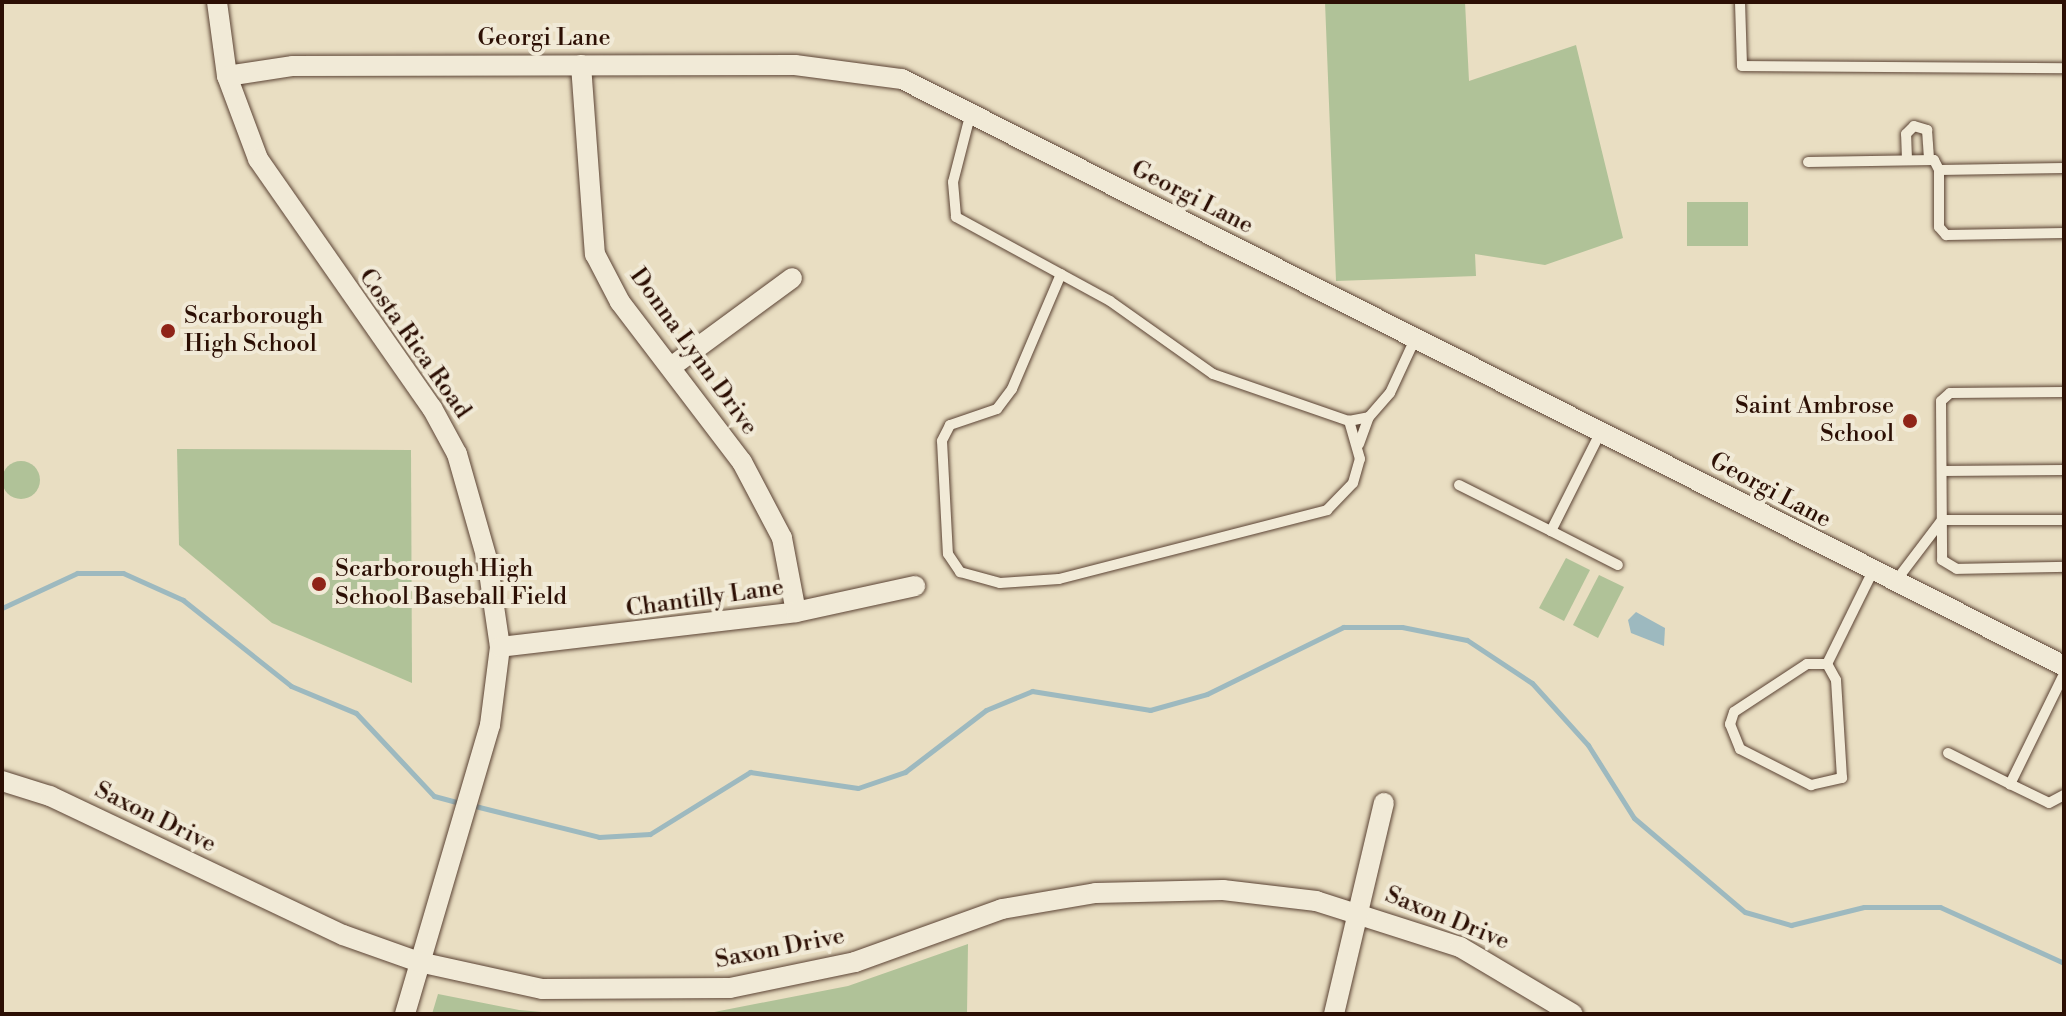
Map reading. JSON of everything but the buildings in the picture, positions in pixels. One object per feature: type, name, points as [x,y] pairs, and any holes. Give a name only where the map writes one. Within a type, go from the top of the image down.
[{"type":"street","name":"Costa Rica Road","points":[[217,2],[227,76],[280,199],[432,408],[457,454],[487,559],[500,647],[475,779],[405,1014]]},
{"type":"street","name":"Georgi Lane","points":[[227,76],[293,66],[581,65],[849,68],[902,79],[972,110],[1872,573],[2064,666]]},
{"type":"street","name":"Donna Lynn Drive","points":[[581,65],[595,254],[620,302],[742,462],[782,538],[796,612]]},
{"type":"street","points":[[671,367],[792,278]]},
{"type":"street","name":"Chantilly Lane","points":[[500,647],[796,612],[915,586]]},
{"type":"street","name":"Saxon Drive","points":[[2,781],[419,962],[542,989],[626,995],[782,979],[855,962],[1002,909],[1096,893],[1223,890],[1361,913],[1498,964],[1573,1014]]},
{"type":"street","points":[[1334,1014],[1361,913],[1384,803]]},
{"type":"lane","points":[[1740,2],[1742,66],[2064,68]]},
{"type":"lane","points":[[972,110],[953,182],[956,217],[1061,274],[1213,374],[1349,421],[1369,417]]},
{"type":"lane","points":[[1907,160],[1906,134],[1914,126],[1927,130],[1929,160],[1939,170],[1939,227],[1946,235],[2064,233]]},
{"type":"lane","points":[[1808,162],[1929,160]]},
{"type":"lane","points":[[1939,170],[2064,168]]},
{"type":"lane","points":[[1061,274],[1012,389],[997,409],[950,425],[942,441],[948,554],[960,572],[1000,583],[1059,579],[1327,510],[1353,483],[1359,444],[1369,417],[1390,393],[1415,339]]},
{"type":"lane","points":[[2064,392],[1944,396],[1942,471],[1942,520],[1949,567],[2064,567]]},
{"type":"lane","points":[[1349,421],[1359,444]]},
{"type":"lane","points":[[1551,531],[1600,433]]},
{"type":"lane","points":[[1942,471],[2064,470]]},
{"type":"lane","points":[[1459,485],[1618,565]]},
{"type":"lane","points":[[1942,520],[2064,520]]},
{"type":"lane","points":[[1894,584],[1942,520]]},
{"type":"lane","points":[[1827,664],[1872,573]]},
{"type":"lane","points":[[1807,664],[1827,664],[1836,680],[1842,778],[1811,785],[1740,749],[1730,724],[1734,712],[1807,664]]},
{"type":"lane","points":[[2010,784],[2064,674]]},
{"type":"lane","points":[[1948,753],[2049,803],[2064,795]]},
{"type":"green space","points":[[1325,2],[1465,2],[1469,81],[1576,45],[1623,238],[1545,265],[1475,254],[1476,276],[1336,281]]},
{"type":"green space","points":[[1687,202],[1748,202],[1748,246],[1687,246]]},
{"type":"green space","name":"Scarborough High School Baseball Field","points":[[177,449],[411,450],[412,683],[272,623],[179,545]]},
{"type":"green space","points":[[21,461],[34,467],[40,480],[34,493],[21,499],[8,493],[2,480],[8,467]]},
{"type":"green space","points":[[1566,558],[1590,570],[1564,621],[1539,608]]},
{"type":"green space","points":[[1599,575],[1624,587],[1598,638],[1573,625]]},
{"type":"green space","points":[[968,944],[967,1014],[704,1014],[848,986]]},
{"type":"green space","points":[[438,994],[519,1010],[565,1014],[432,1014]]},
{"type":"water","points":[[1636,612],[1665,628],[1664,646],[1631,633],[1628,620]]},
{"type":"waterway","points":[[2,608],[77,573],[123,573],[183,600],[291,686],[356,713],[434,796],[461,803]]},
{"type":"waterway","points":[[471,805],[599,837],[650,834],[750,772],[858,788],[905,772],[986,710],[1032,691],[1150,710],[1207,694],[1343,627],[1402,627],[1467,640],[1532,683],[1588,745],[1634,818],[1745,912],[1791,925],[1864,907],[1940,907],[2064,963]]},
{"type":"place","name":"Scarborough High School","points":[[168,331]]},
{"type":"place","name":"Saint Ambrose School","points":[[1910,421]]},
{"type":"place","name":"Scarborough High School Baseball Field","points":[[319,584]]}]
